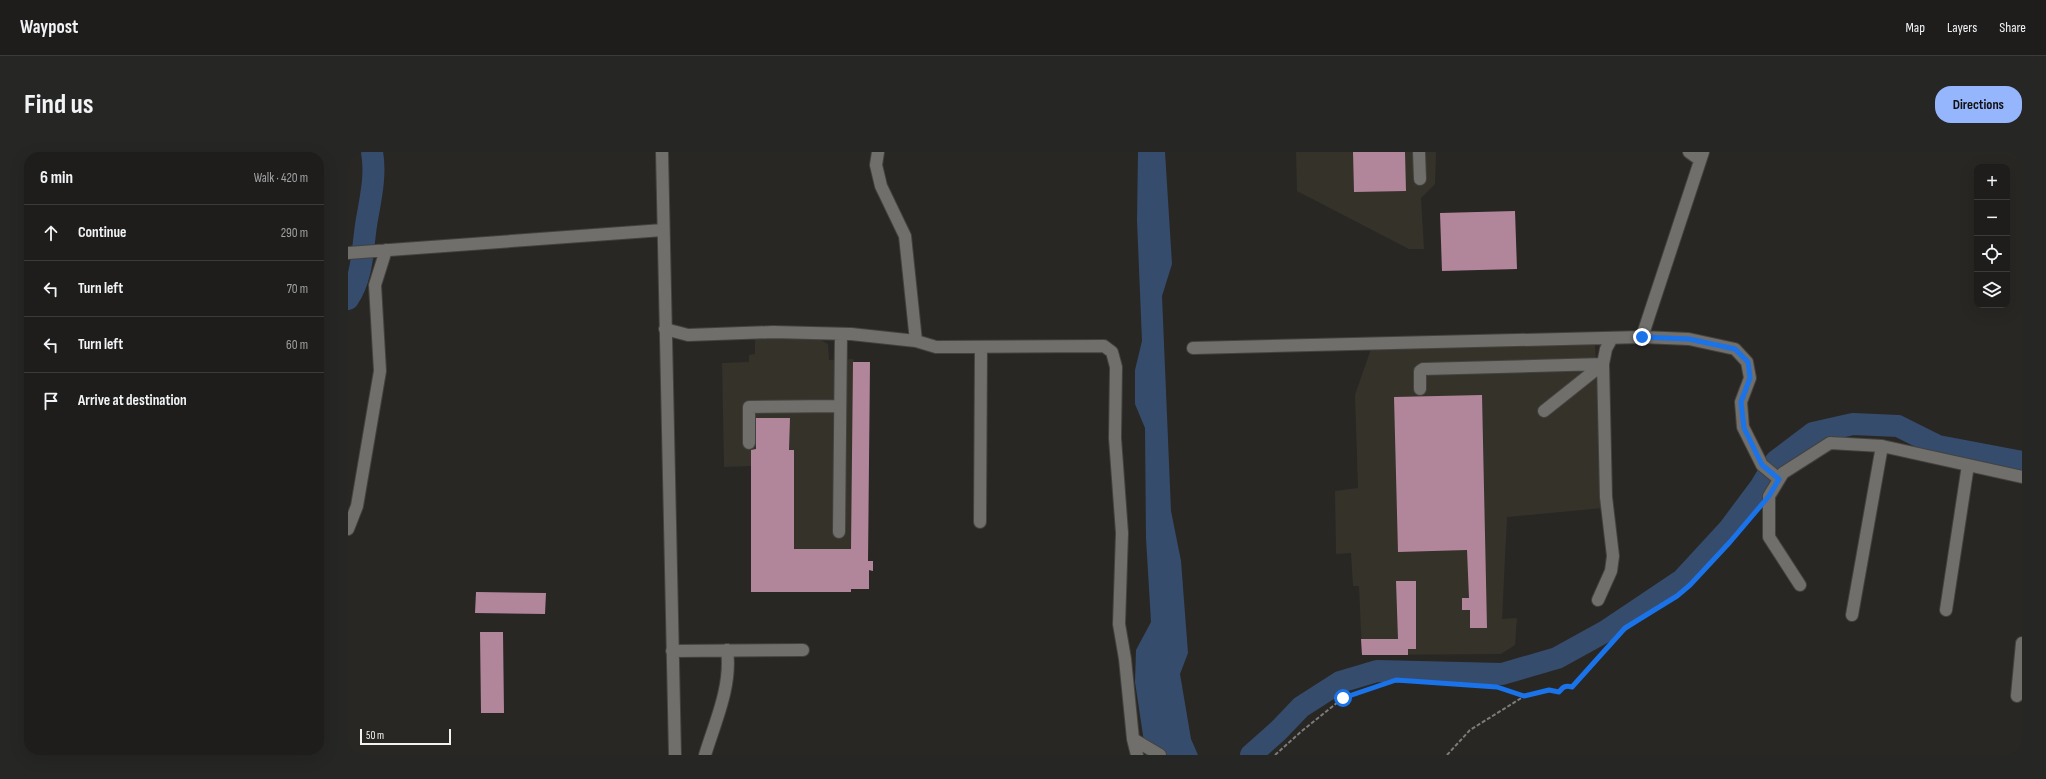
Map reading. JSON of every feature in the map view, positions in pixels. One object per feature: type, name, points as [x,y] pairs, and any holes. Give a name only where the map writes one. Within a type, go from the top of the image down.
[{"type":"street","points":[[662,152],[675,755]]},
{"type":"street","points":[[878,152],[876,165],[881,186],[905,236],[916,341]]},
{"type":"street","points":[[1419,152],[1420,179]]},
{"type":"street","points":[[1642,337],[1702,156],[1689,152]]},
{"type":"street","points":[[348,252],[663,230]]},
{"type":"street","points":[[348,529],[358,506],[380,371],[375,285],[382,250]]},
{"type":"street","points":[[665,328],[688,335],[773,332],[840,334],[916,341],[936,347],[1104,346],[1112,352],[1116,367],[1115,438],[1122,533],[1119,624],[1137,746],[1160,755]]},
{"type":"street","points":[[839,532],[840,334]]},
{"type":"street","points":[[1193,348],[1642,337],[1689,339],[1735,349],[1748,362],[1750,378],[1741,402],[1744,428],[1762,465],[1777,478]]},
{"type":"street","points":[[1598,600],[1611,571],[1613,556],[1606,497],[1603,364],[1606,349],[1612,338]]},
{"type":"street","points":[[980,522],[981,347]]},
{"type":"street","points":[[1420,389],[1420,371],[1424,369],[1603,364]]},
{"type":"street","points":[[1544,411],[1603,364]]},
{"type":"street","points":[[749,443],[749,406],[840,406]]},
{"type":"street","points":[[1800,585],[1769,537],[1769,496],[1777,478],[1782,473],[1830,443],[1882,446],[2022,477]]},
{"type":"street","points":[[1852,616],[1882,446]]},
{"type":"street","points":[[1946,610],[1968,465]]},
{"type":"street","points":[[2017,696],[2022,643]]},
{"type":"street","points":[[705,755],[726,688],[729,665],[727,650]]},
{"type":"street","points":[[672,651],[803,650]]},
{"type":"path","points":[[1447,755],[1470,730],[1524,696],[1549,690],[1559,692],[1563,687],[1572,687],[1625,628],[1677,596],[1690,585],[1730,542],[1769,496]]},
{"type":"path","points":[[1275,755],[1343,698],[1396,680],[1497,687],[1524,696]]},
{"type":"shaded area","points":[[1296,152],[1436,152],[1435,184],[1421,198],[1424,249],[1409,249],[1297,191]]},
{"type":"shaded area","points":[[815,337],[828,344],[829,360],[853,359],[854,362],[870,362],[868,561],[873,561],[873,571],[869,571],[869,589],[851,589],[851,592],[751,592],[751,466],[724,467],[722,363],[749,362],[749,355],[755,354],[755,338]]},
{"type":"shaded area","points":[[1595,344],[1603,508],[1507,517],[1502,619],[1517,618],[1515,645],[1501,654],[1362,655],[1359,586],[1353,586],[1351,553],[1336,554],[1335,491],[1358,488],[1355,395],[1371,349]]},
{"type":"water","points":[[1138,152],[1165,152],[1172,264],[1162,296],[1171,511],[1181,561],[1188,653],[1180,674],[1191,739],[1198,755],[1146,755],[1135,682],[1136,650],[1151,622],[1146,538],[1145,428],[1135,404],[1135,370],[1142,341],[1137,220]]},
{"type":"building","points":[[1353,152],[1405,152],[1406,191],[1354,192]]},
{"type":"building","points":[[1515,211],[1517,269],[1442,271],[1440,213]]},
{"type":"building","points":[[853,362],[870,362],[868,561],[873,561],[873,571],[869,570],[869,589],[851,589],[851,592],[751,592],[751,450],[756,449],[756,418],[790,418],[789,450],[794,450],[794,549],[851,549]]},
{"type":"building","points":[[1482,395],[1487,628],[1470,628],[1470,610],[1462,610],[1462,598],[1469,598],[1467,550],[1398,552],[1394,397]]},
{"type":"building","points":[[1396,581],[1416,581],[1416,649],[1408,649],[1408,655],[1362,655],[1361,639],[1398,639]]},
{"type":"building","points":[[476,592],[546,593],[545,614],[475,613]]},
{"type":"building","points":[[480,632],[503,632],[504,713],[481,713]]},
{"type":"waterway","points":[[348,299],[357,280],[362,260],[372,186],[372,152]]},
{"type":"waterway","points":[[1251,755],[1278,731],[1301,707],[1340,682],[1377,671],[1502,674],[1557,658],[1606,631],[1682,580],[1729,529],[1761,486],[1776,461],[1813,433],[1853,424],[1898,426],[1938,446],[2022,462]]},
{"type":"route","points":[[1343,698],[1396,680],[1497,687],[1524,696],[1549,690],[1559,692],[1563,687],[1572,687],[1625,628],[1677,596],[1690,585],[1730,542],[1769,496],[1779,479],[1762,465],[1744,428],[1741,402],[1750,378],[1748,362],[1735,349],[1689,339],[1642,337]]}]
